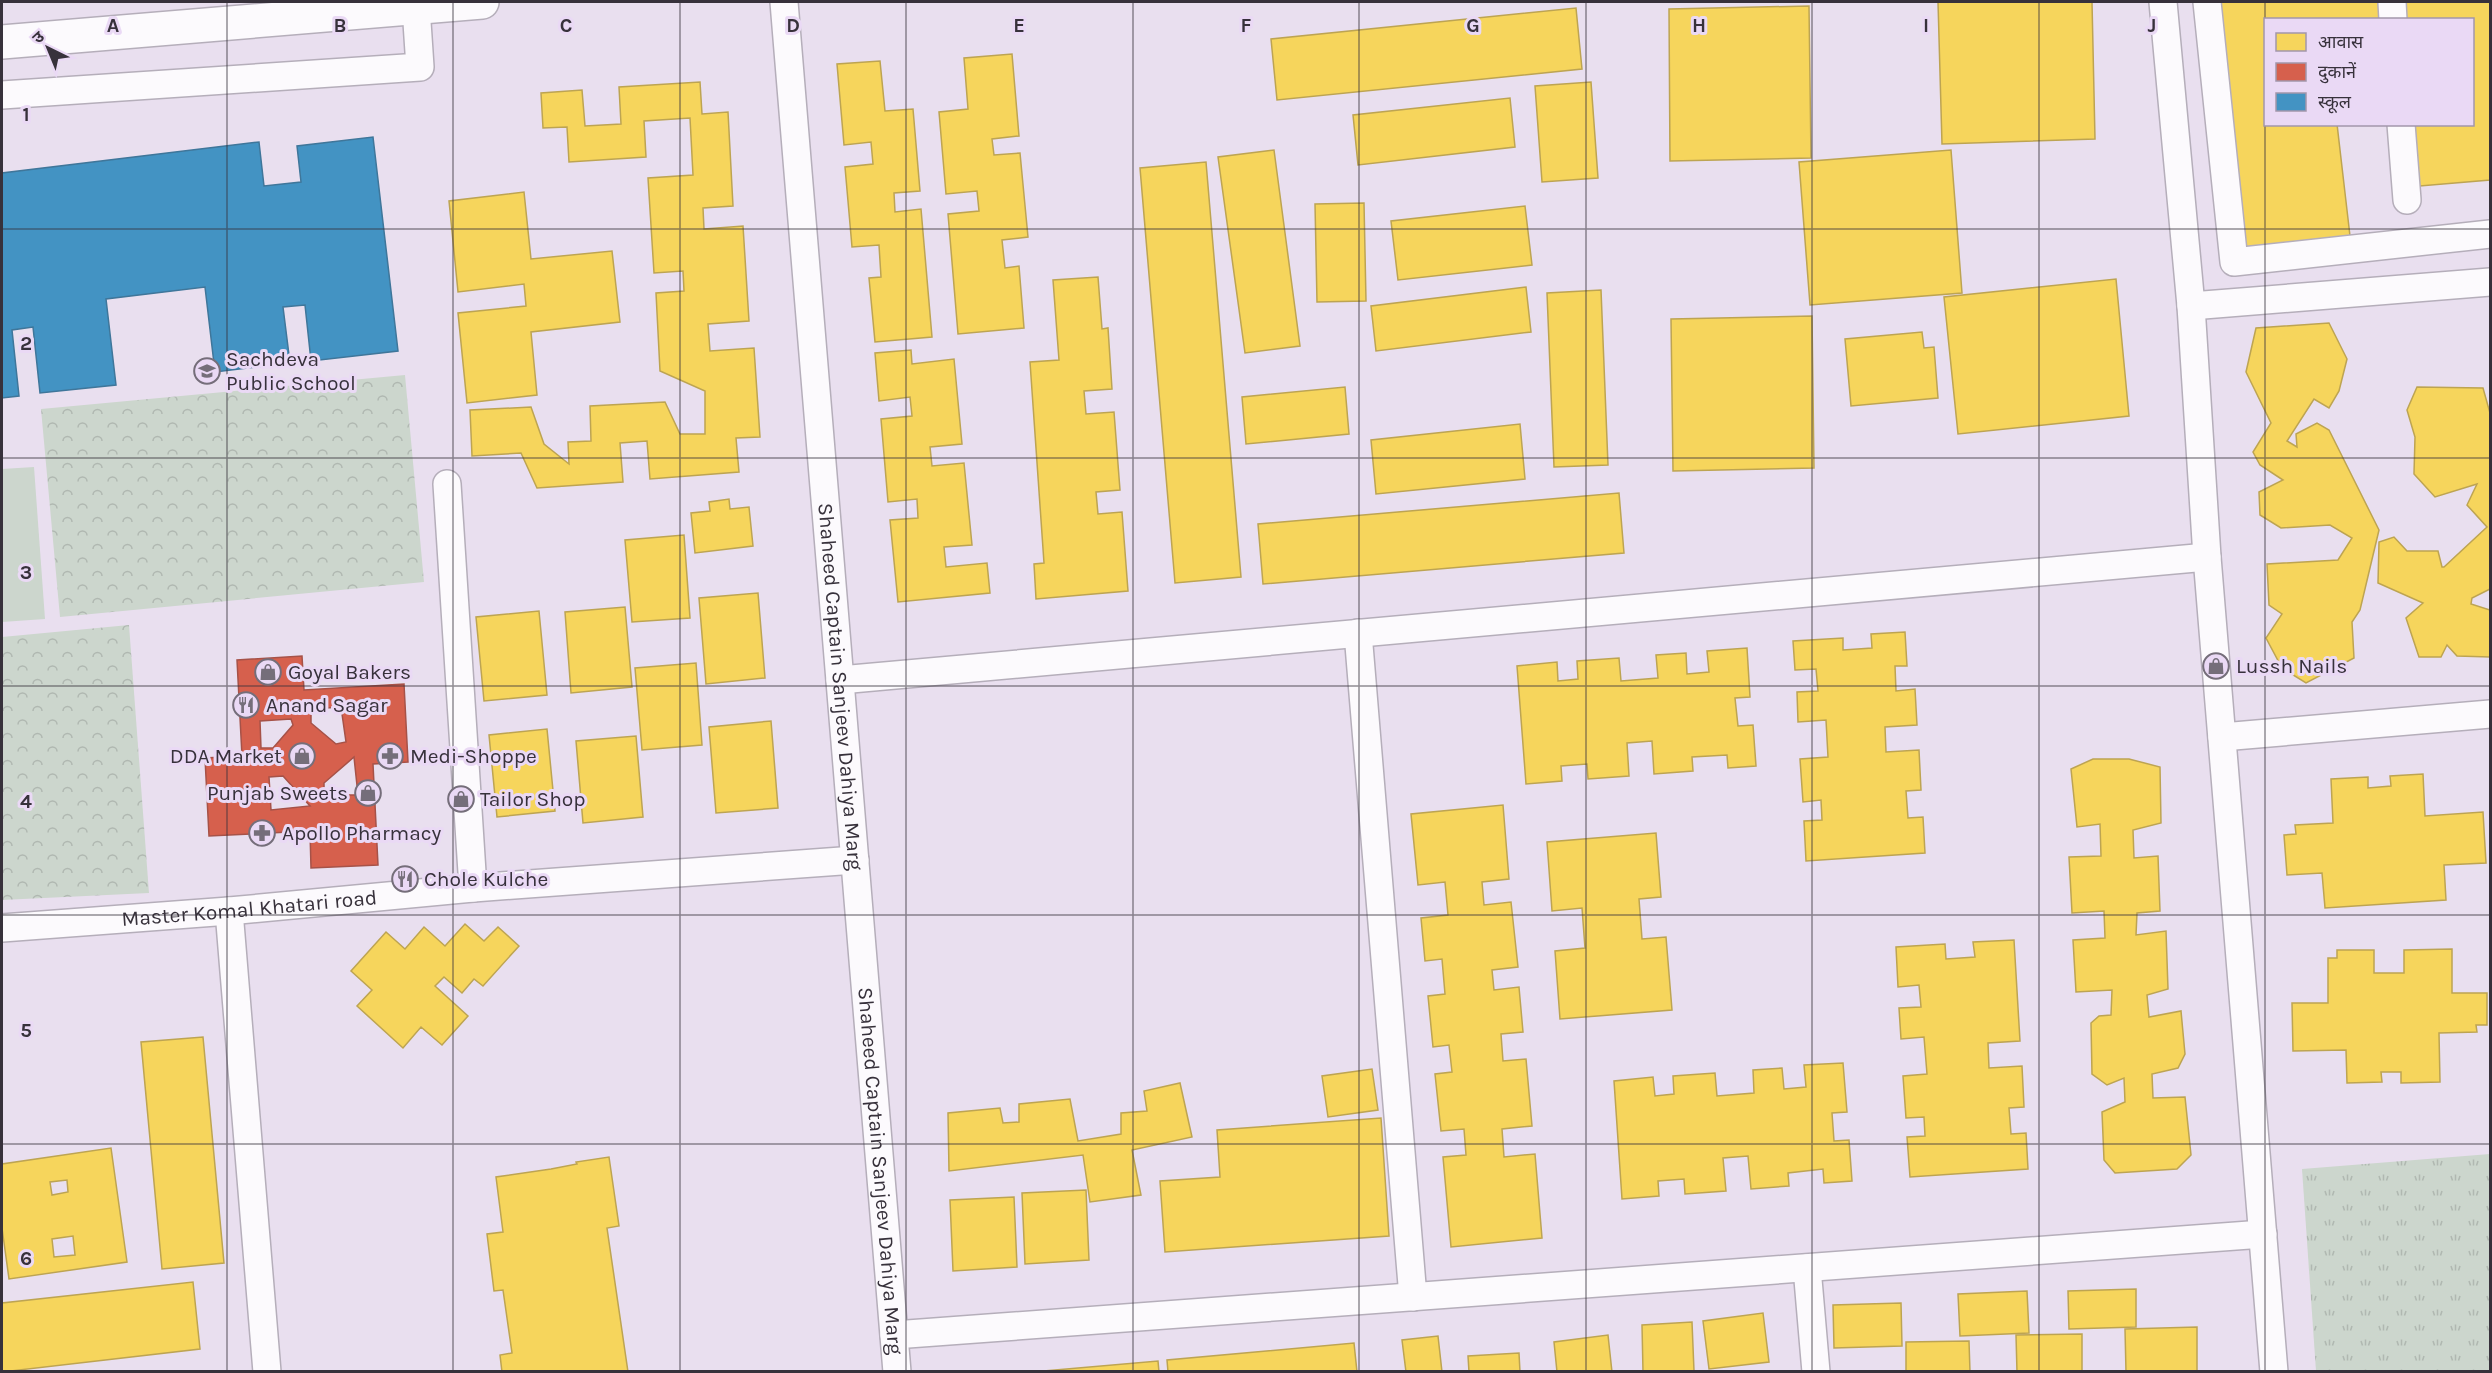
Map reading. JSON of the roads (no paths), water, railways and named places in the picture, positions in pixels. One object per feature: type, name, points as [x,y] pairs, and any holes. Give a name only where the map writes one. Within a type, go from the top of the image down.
[{"type":"main road","points":[[2,42],[482,2]]},
{"type":"street","name":"Shaheed Captain Sanjeev Dahiya Marg","points":[[784,2],[897,1371]]},
{"type":"street","points":[[2163,2],[2191,306],[2207,557],[2274,1371]]},
{"type":"street","points":[[2207,2],[2234,262],[2490,234]]},
{"type":"street","points":[[2392,2],[2393,18]]},
{"type":"street","points":[[2,95],[420,67],[416,7]]},
{"type":"street","points":[[2401,126],[2407,200]]},
{"type":"street","points":[[2191,306],[2490,282]]},
{"type":"street","points":[[447,484],[473,888]]},
{"type":"street","points":[[840,680],[2207,557]]},
{"type":"street","points":[[1358,633],[1413,1297]]},
{"type":"street","points":[[2222,737],[2490,714]]},
{"type":"street","name":"Master Komal Khatari road","points":[[2,928],[229,911],[473,888],[855,860]]},
{"type":"street","points":[[229,911],[267,1371]]},
{"type":"street","points":[[894,1335],[2263,1234]]},
{"type":"street","points":[[1807,1268],[1816,1371]]},
{"type":"place","name":"Sachdeva Public School","points":[[207,371]]},
{"type":"place","name":"Lussh Nails","points":[[2216,666]]},
{"type":"place","name":"Goyal Bakers","points":[[268,672]]},
{"type":"place","name":"Anand Sagar","points":[[246,705]]},
{"type":"place","name":"DDA Market","points":[[302,756]]},
{"type":"place","name":"Medi-Shoppe","points":[[390,756]]},
{"type":"place","name":"Punjab Sweets","points":[[368,793]]},
{"type":"place","name":"Tailor Shop","points":[[461,799]]},
{"type":"place","name":"Apollo Pharmacy","points":[[262,833]]},
{"type":"place","name":"Chole Kulche","points":[[405,879]]}]
